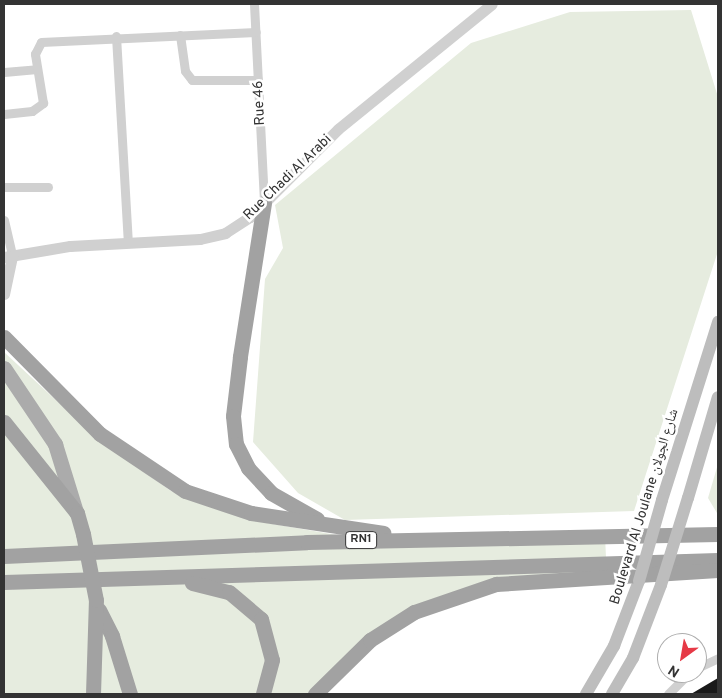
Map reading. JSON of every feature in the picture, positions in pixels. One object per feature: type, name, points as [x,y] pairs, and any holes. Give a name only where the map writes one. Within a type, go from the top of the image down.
[{"type":"highway","points":[[264,202],[240,356],[233,416],[236,444],[248,468],[271,493],[325,522]]},
{"type":"highway","points":[[4,337],[71,410],[169,482],[223,506],[298,522],[325,522],[414,539]]},
{"type":"highway","points":[[4,422],[76,513],[83,534],[97,604],[112,636],[130,694]]},
{"type":"highway","name":"RN1","points":[[4,556],[414,539],[718,534]]},
{"type":"highway","points":[[4,582],[718,560]]},
{"type":"highway","points":[[315,693],[370,640],[414,612],[496,584],[718,570]]},
{"type":"highway","points":[[146,577],[211,586],[252,607],[266,627],[272,650],[269,681],[263,694]]},
{"type":"highway","points":[[93,694],[97,604]]},
{"type":"main road","name":"Boulevard Al Joulane شارع الجولان","points":[[586,694],[614,646],[639,581],[662,500],[718,322]]},
{"type":"main road","points":[[4,368],[55,444],[76,513]]},
{"type":"main road","points":[[612,694],[633,658],[661,585],[718,397]]},
{"type":"street","name":"Rue 46","points":[[254,4],[264,202]]},
{"type":"street","name":"Rue Chadi Al Arabi","points":[[8,257],[128,243],[212,237],[237,226],[338,129],[492,4]]},
{"type":"street","points":[[4,114],[32,111],[43,103],[36,54],[41,42],[116,36],[256,32]]},
{"type":"street","points":[[180,35],[185,71],[192,80],[258,80]]},
{"type":"street","points":[[116,36],[128,243]]},
{"type":"street","points":[[4,72],[37,69]]},
{"type":"street","points":[[4,187],[48,186]]},
{"type":"street","points":[[4,220],[8,257],[4,294]]},
{"type":"street","points":[[668,694],[679,683]]},
{"type":"shaded area","points":[[691,10],[718,97],[718,251],[634,511],[345,520],[298,493],[253,442],[265,279],[283,248],[275,205],[471,43],[570,12]]},
{"type":"shaded area","points":[[4,352],[100,441],[171,491],[250,520],[337,535],[605,535],[607,581],[460,592],[367,650],[321,694],[4,694]]},
{"type":"shaded area","points":[[718,464],[718,513],[717,513],[708,498]]},
{"type":"building","points":[[718,678],[718,694],[691,694]]}]
